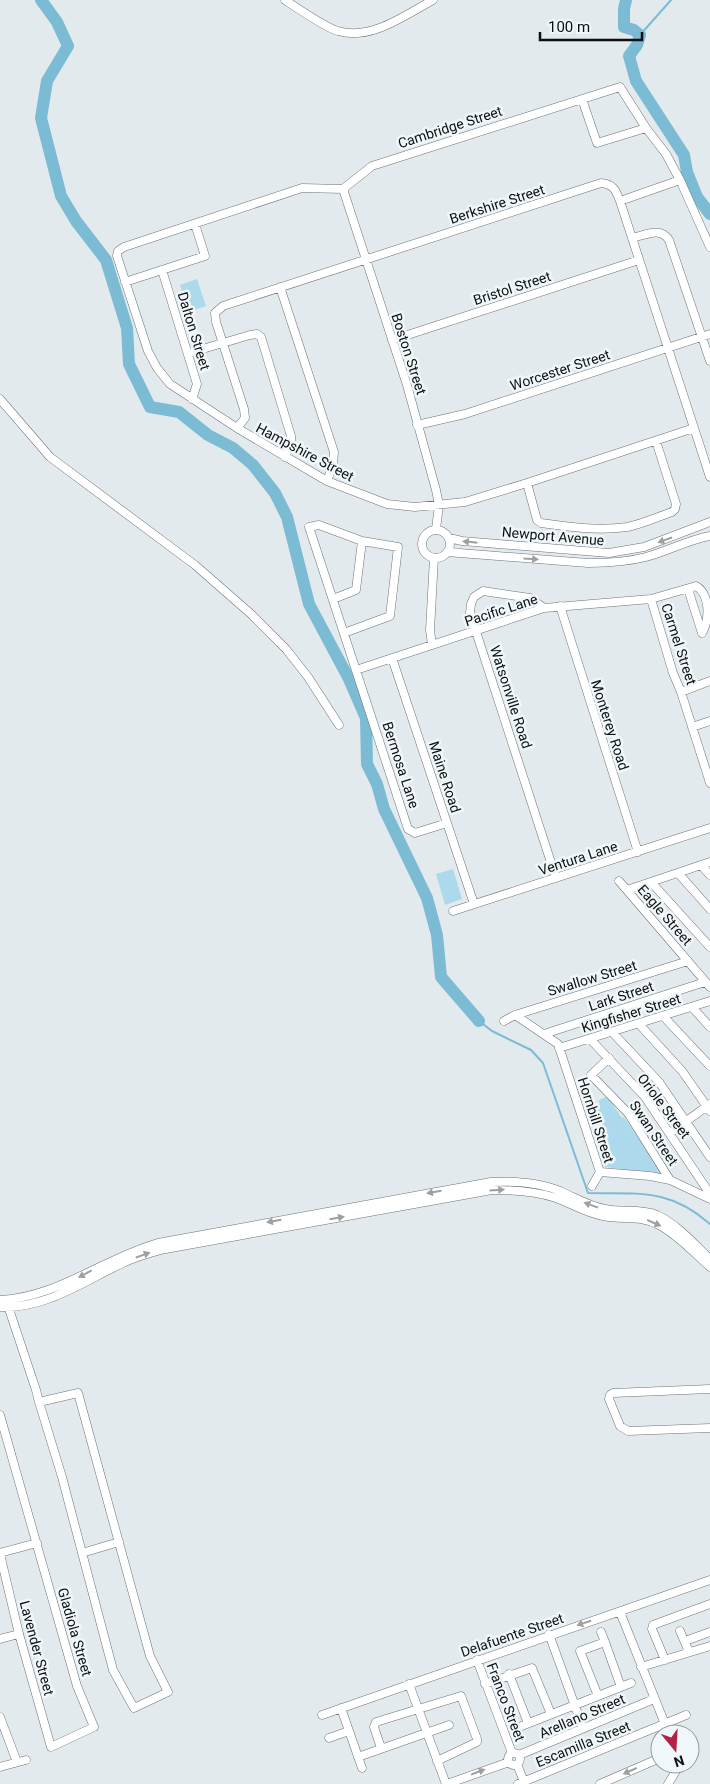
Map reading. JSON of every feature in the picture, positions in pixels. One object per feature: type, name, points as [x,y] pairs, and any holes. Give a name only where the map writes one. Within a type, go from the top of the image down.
[{"type":"street","points":[[285,0],[336,31],[359,35],[382,27],[433,0]]},
{"type":"street","name":"Cambridge Street","points":[[343,189],[372,166],[620,86],[646,128],[666,154],[680,180],[710,247]]},
{"type":"street","points":[[582,99],[597,143],[646,128]]},
{"type":"street","points":[[620,201],[680,180]]},
{"type":"street","name":"Berkshire Street","points":[[237,428],[244,418],[244,409],[215,313],[223,306],[602,183],[609,184],[615,188],[620,201],[710,477]]},
{"type":"street","points":[[125,282],[205,256],[195,224],[302,188],[343,189]]},
{"type":"street","name":"Boston Street","points":[[343,189],[407,385],[436,490],[439,505],[436,529]]},
{"type":"street","name":"Hampshire Street","points":[[195,224],[124,247],[118,251],[117,256],[148,351],[157,368],[170,384],[237,428],[327,481],[387,504],[415,507],[465,502],[527,484],[694,428]]},
{"type":"street","points":[[632,238],[660,231],[665,233],[706,335],[710,361]]},
{"type":"street","name":"Bristol Street","points":[[392,340],[639,260]]},
{"type":"street","name":"Dalton Street","points":[[162,270],[197,384],[192,399]]},
{"type":"street","points":[[280,287],[334,452],[334,465],[327,481]]},
{"type":"street","points":[[188,353],[256,334],[261,337],[291,436],[291,443],[285,457]]},
{"type":"street","name":"Worcester Street","points":[[417,425],[465,414],[706,335]]},
{"type":"street","points":[[0,399],[50,457],[195,565],[251,614],[286,649],[308,677],[339,726]]},
{"type":"street","points":[[527,484],[538,520],[541,523],[603,529],[628,526],[672,512],[676,504],[656,441]]},
{"type":"street","name":"Newport Avenue","points":[[449,538],[462,541],[609,553],[644,547],[710,522]]},
{"type":"street","points":[[344,633],[390,616],[398,547],[362,541],[319,525],[309,527],[356,670]]},
{"type":"street","points":[[436,529],[444,532],[449,538],[450,545],[447,552],[442,556],[434,558],[423,550],[422,540],[427,532],[436,529]]},
{"type":"street","name":"Newport Avenue","points":[[447,552],[608,563],[648,557],[710,536]]},
{"type":"street","points":[[333,599],[356,590],[362,541]]},
{"type":"street","points":[[432,645],[430,630],[434,558]]},
{"type":"street","points":[[696,586],[701,588],[706,596],[709,610],[707,624],[702,633],[688,589],[696,586]]},
{"type":"street","name":"Pacific Lane","points":[[356,670],[544,608],[652,599],[688,589]]},
{"type":"street","name":"Watsonville Road","points":[[544,608],[530,598],[483,592],[474,597],[470,613],[556,878]]},
{"type":"street","name":"Carmel Street","points":[[652,599],[673,673],[681,692],[710,783]]},
{"type":"street","name":"Monterey Road","points":[[560,606],[638,852]]},
{"type":"street","name":"Maine Road","points":[[392,658],[474,904]]},
{"type":"street","name":"Bermosa Lane","points":[[356,670],[408,829],[415,834],[447,823]]},
{"type":"street","points":[[681,692],[710,681]]},
{"type":"street","points":[[692,727],[710,721]]},
{"type":"street","name":"Ventura Lane","points":[[453,911],[710,828]]},
{"type":"street","points":[[628,890],[710,862]]},
{"type":"street","points":[[701,865],[710,875]]},
{"type":"street","points":[[678,873],[710,908]]},
{"type":"street","name":"Eagle Street","points":[[619,881],[708,985]]},
{"type":"street","points":[[651,882],[710,947]]},
{"type":"street","name":"Swallow Street","points":[[504,1020],[688,961]]},
{"type":"street","name":"Lark Street","points":[[544,1034],[708,985]]},
{"type":"street","name":"Kingfisher Street","points":[[560,1048],[710,1001]]},
{"type":"street","points":[[692,1007],[710,1028]]},
{"type":"street","points":[[515,1015],[556,1042],[560,1048]]},
{"type":"street","points":[[663,1016],[710,1066]]},
{"type":"street","points":[[639,1024],[682,1071],[709,1107],[670,1132]]},
{"type":"street","points":[[612,1032],[658,1082],[710,1157]]},
{"type":"street","name":"Oriole Street","points":[[590,1039],[645,1097],[710,1194]]},
{"type":"street","name":"Hornbill Street","points":[[560,1048],[600,1172],[650,1176],[670,1180],[710,1199]]},
{"type":"street","name":"Swan Street","points":[[609,1058],[591,1075],[628,1113],[670,1180]]},
{"type":"street","points":[[592,1186],[600,1172]]},
{"type":"street","points":[[3,1304],[52,1289],[83,1276],[120,1256],[158,1243],[491,1182],[514,1181],[538,1184],[561,1191],[599,1208],[641,1210],[656,1215],[681,1232],[710,1259]]},
{"type":"street","points":[[3,1304],[24,1305],[70,1291],[124,1263],[160,1250],[492,1190],[536,1192],[558,1199],[592,1214],[613,1218],[640,1218],[652,1222],[668,1231],[710,1267]]},
{"type":"street","points":[[3,1304],[40,1402],[113,1670],[134,1708],[168,1692],[150,1656],[78,1393],[40,1402]]},
{"type":"street","points":[[710,1389],[613,1393],[609,1399],[620,1426],[628,1431],[710,1428]]},
{"type":"street","name":"Gladiola Street","points":[[0,1414],[77,1686],[94,1727],[51,1748]]},
{"type":"street","points":[[82,1554],[119,1542]]},
{"type":"street","points":[[0,1554],[37,1543]]},
{"type":"street","name":"Lavender Street","points":[[0,1554],[51,1748]]},
{"type":"street","name":"Delafuente Street","points":[[322,1714],[549,1634],[620,1612],[710,1580]]},
{"type":"street","points":[[665,1660],[652,1629],[653,1626],[656,1623],[710,1604]]},
{"type":"street","points":[[620,1612],[665,1724]]},
{"type":"street","points":[[680,1631],[689,1652]]},
{"type":"street","points":[[601,1632],[621,1687]]},
{"type":"street","points":[[685,1641],[710,1632]]},
{"type":"street","points":[[0,1639],[20,1634]]},
{"type":"street","points":[[549,1634],[583,1728]]},
{"type":"street","points":[[598,1696],[578,1651],[605,1642]]},
{"type":"street","points":[[641,1667],[710,1646]]},
{"type":"street","name":"Franco Street","points":[[477,1660],[485,1684],[515,1754]]},
{"type":"street","points":[[485,1684],[509,1674],[532,1668],[551,1714]]},
{"type":"street","points":[[509,1674],[528,1723]]},
{"type":"street","points":[[518,1727],[631,1683]]},
{"type":"street","points":[[409,1684],[446,1784],[520,1761],[515,1754]]},
{"type":"street","points":[[381,1748],[374,1725],[376,1722],[458,1695],[462,1697],[477,1742],[437,1761]]},
{"type":"street","name":"Arellano Street","points":[[515,1754],[654,1699]]},
{"type":"street","points":[[341,1708],[362,1768]]},
{"type":"street","name":"Escamilla Street","points":[[665,1724],[686,1715]]},
{"type":"street","points":[[1,1722],[17,1762]]},
{"type":"street","points":[[358,1756],[449,1725]]},
{"type":"street","name":"Escamilla Street","points":[[521,1783],[650,1730]]},
{"type":"street","points":[[329,1738],[349,1731]]},
{"type":"street","points":[[0,1767],[26,1760]]},
{"type":"street","points":[[600,1784],[650,1762]]},
{"type":"street","points":[[513,1763],[521,1783]]},
{"type":"shaded area","points":[[197,279],[206,306],[188,312],[180,285]]},
{"type":"shaded area","points":[[453,869],[462,899],[445,905],[436,874]]},
{"type":"shaded area","points":[[607,1096],[645,1148],[647,1147],[666,1175],[605,1167],[596,1142],[607,1134],[602,1123],[599,1123],[594,1115],[596,1113],[593,1109],[600,1104],[598,1101]]},
{"type":"waterway","points":[[41,0],[57,22],[68,46],[47,81],[41,118],[61,196],[76,221],[106,260],[127,328],[129,364],[150,407],[179,412],[208,435],[233,448],[253,465],[275,493],[287,517],[309,604],[349,679],[366,718],[367,764],[377,784],[384,809],[427,898],[437,935],[441,977],[479,1021]]},
{"type":"waterway","points":[[626,0],[624,27],[634,30],[640,35],[637,45],[629,56],[636,81],[684,155],[687,172],[697,197],[710,214]]},
{"type":"waterway","points":[[640,35],[671,0]]},
{"type":"waterway","points":[[479,1021],[492,1031],[531,1050],[543,1063],[588,1193],[653,1195],[681,1204],[710,1224]]}]
